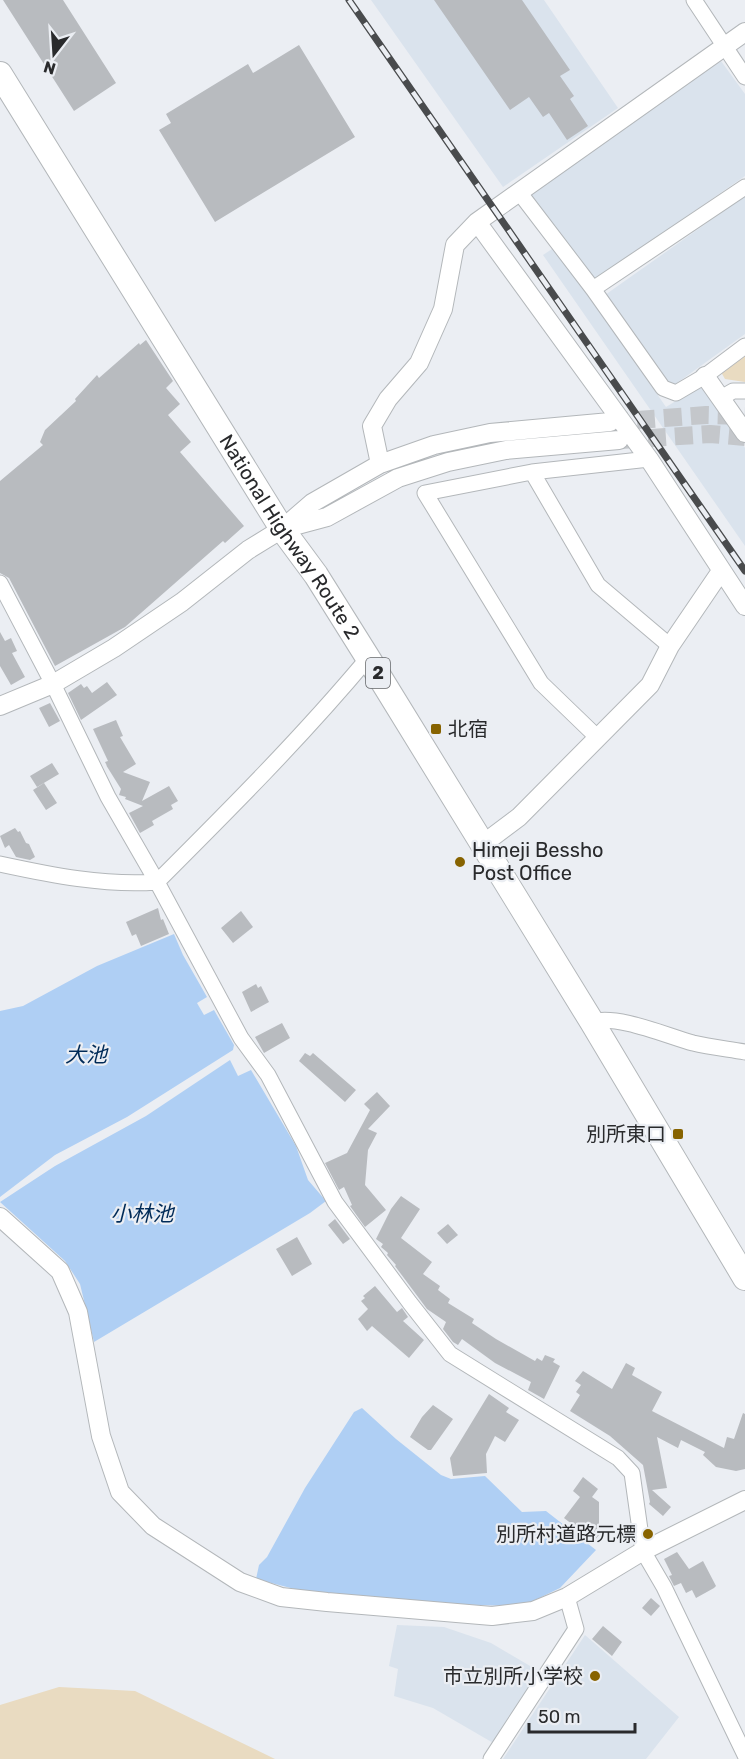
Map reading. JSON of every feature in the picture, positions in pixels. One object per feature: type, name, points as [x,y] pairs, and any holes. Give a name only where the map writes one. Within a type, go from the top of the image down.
[{"type":"highway","name":"National Highway Route 2","points":[[0,74],[282,530],[316,574],[368,658],[592,1022],[745,1278]]},
{"type":"street","points":[[694,0],[745,77]]},
{"type":"street","points":[[380,464],[372,426],[388,399],[420,363],[443,309],[455,245],[477,222],[745,32]]},
{"type":"street","points":[[593,290],[745,187]]},
{"type":"street","points":[[519,192],[663,388],[676,393],[705,376],[745,346]]},
{"type":"street","points":[[477,222],[648,459],[745,606]]},
{"type":"street","points":[[705,376],[745,433]]},
{"type":"street","points":[[721,398],[733,391],[745,391]]},
{"type":"street","points":[[0,706],[53,684],[114,648],[163,615],[248,550],[282,530],[312,503],[380,464],[434,445],[490,433],[610,422]]},
{"type":"street","points":[[282,530],[327,517],[398,478],[448,462],[506,450],[619,440]]},
{"type":"street","points":[[597,737],[541,683],[425,493],[532,472],[648,459]]},
{"type":"street","points":[[532,472],[598,585],[670,646]]},
{"type":"street","points":[[483,844],[519,817],[650,685],[670,646],[721,571]]},
{"type":"street","points":[[0,584],[53,684],[108,797],[157,882],[241,1038],[268,1075],[335,1202],[450,1354],[618,1458],[632,1473],[643,1551],[664,1587],[739,1754]]},
{"type":"street","points":[[0,864],[37,872],[129,884],[157,882],[264,775],[324,711],[368,658]]},
{"type":"street","points":[[592,1022],[603,1019],[622,1022],[695,1043],[745,1052]]},
{"type":"street","points":[[0,1216],[60,1271],[78,1312],[101,1436],[120,1492],[153,1526],[240,1582],[281,1597],[492,1616],[533,1611],[567,1597],[643,1551],[745,1500]]},
{"type":"street","points":[[491,1759],[576,1629],[567,1597]]},
{"type":"shaded area","points":[[371,0],[544,0],[618,108],[503,187]]},
{"type":"shaded area","points":[[721,61],[745,94],[745,176],[592,282],[529,193]]},
{"type":"shaded area","points":[[745,196],[745,334],[670,388],[605,295]]},
{"type":"shaded area","points":[[555,247],[666,407],[702,385],[745,448],[745,546],[543,255]]},
{"type":"shaded area","points":[[745,355],[745,382],[725,379],[721,372]]},
{"type":"shaded area","points":[[397,1625],[444,1627],[491,1643],[542,1673],[495,1744],[433,1708],[394,1696],[398,1669],[389,1666]]},
{"type":"shaded area","name":"市立別所小学校","points":[[585,1635],[679,1717],[646,1759],[503,1759]]},
{"type":"shaded area","points":[[59,1687],[135,1691],[275,1759],[0,1759],[0,1705]]},
{"type":"water","name":"大池","points":[[174,934],[207,997],[197,1003],[204,1015],[214,1010],[234,1045],[233,1050],[127,1117],[55,1155],[0,1197],[0,1011],[23,1006],[97,966]]},
{"type":"water","name":"小林池","points":[[230,1060],[238,1076],[251,1070],[296,1146],[308,1180],[326,1201],[310,1213],[94,1342],[80,1284],[65,1261],[0,1202],[55,1166],[146,1116]]},
{"type":"water","points":[[362,1408],[441,1475],[451,1479],[485,1476],[522,1512],[546,1511],[596,1550],[560,1588],[531,1602],[512,1606],[421,1603],[306,1592],[256,1579],[259,1565],[267,1557],[305,1488],[354,1412]]},
{"type":"building","points":[[3,0],[63,0],[116,83],[74,111]]},
{"type":"building","points":[[434,0],[522,0],[570,70],[560,76],[574,96],[570,99],[588,126],[567,140],[549,113],[543,117],[529,97],[510,110]]},
{"type":"building","points":[[299,45],[355,137],[215,222],[159,130],[171,123],[166,114],[248,64],[253,73]]},
{"type":"building","points":[[146,340],[173,381],[166,388],[180,404],[168,415],[191,442],[180,452],[244,526],[225,543],[223,541],[125,627],[55,666],[9,578],[0,573],[0,481],[43,445],[40,442],[45,430],[76,401],[75,399],[97,375],[99,378],[139,343],[140,345]]},
{"type":"building","points":[[0,632],[5,641],[11,638],[17,651],[12,653],[25,677],[11,685],[0,666]]},
{"type":"building","points":[[107,682],[117,695],[81,720],[68,693],[81,684],[84,688],[87,686],[92,693]]},
{"type":"building","points":[[50,703],[60,721],[49,727],[39,708]]},
{"type":"building","points":[[116,720],[123,736],[120,737],[136,764],[123,772],[150,782],[142,801],[169,786],[178,801],[171,805],[173,809],[152,821],[154,825],[140,833],[129,813],[143,806],[119,795],[121,789],[106,765],[105,762],[108,761],[93,729]]},
{"type":"building","points":[[52,763],[59,774],[37,787],[30,776]]},
{"type":"building","points":[[44,783],[57,803],[46,810],[33,790]]},
{"type":"building","points":[[15,828],[29,844],[35,857],[30,860],[16,857],[9,845],[5,848],[0,836]]},
{"type":"building","points":[[158,908],[161,920],[163,919],[169,934],[141,946],[136,934],[132,936],[126,922]]},
{"type":"building","points":[[241,911],[253,927],[233,943],[221,928]]},
{"type":"building","points":[[256,984],[258,988],[261,986],[269,1002],[251,1012],[242,992]]},
{"type":"building","points":[[282,1023],[290,1038],[264,1053],[255,1037]]},
{"type":"building","points":[[305,1053],[310,1056],[313,1053],[356,1090],[345,1102],[299,1061]]},
{"type":"building","points":[[377,1092],[390,1106],[368,1129],[377,1133],[368,1150],[365,1185],[386,1210],[365,1227],[350,1206],[352,1205],[344,1187],[339,1190],[325,1163],[347,1153],[370,1110],[364,1104]]},
{"type":"building","points":[[401,1196],[420,1209],[401,1238],[432,1262],[423,1274],[440,1286],[438,1290],[450,1299],[448,1303],[474,1319],[472,1323],[496,1339],[535,1361],[537,1358],[542,1361],[545,1355],[555,1359],[553,1362],[560,1366],[544,1399],[528,1390],[531,1382],[495,1363],[462,1339],[458,1345],[453,1342],[443,1329],[446,1322],[427,1309],[387,1255],[388,1253],[381,1247],[383,1244],[376,1239],[391,1209]]},
{"type":"building","points":[[335,1219],[350,1239],[343,1244],[328,1225]]},
{"type":"building","points":[[448,1224],[458,1235],[447,1244],[437,1233]]},
{"type":"building","points":[[297,1237],[312,1264],[292,1276],[276,1249]]},
{"type":"building","points":[[375,1286],[397,1312],[402,1308],[408,1317],[403,1321],[424,1340],[409,1358],[372,1326],[367,1331],[358,1319],[368,1309],[361,1301],[365,1298],[363,1296]]},
{"type":"building","points":[[626,1363],[635,1368],[632,1375],[662,1392],[652,1411],[724,1448],[727,1437],[734,1439],[743,1413],[745,1414],[745,1469],[736,1471],[716,1467],[703,1455],[705,1452],[681,1440],[678,1448],[657,1437],[667,1488],[652,1490],[671,1507],[663,1516],[649,1504],[643,1465],[610,1436],[570,1411],[580,1395],[576,1392],[581,1385],[575,1381],[583,1371],[612,1389]]},
{"type":"building","points":[[489,1394],[509,1408],[506,1412],[519,1420],[505,1442],[495,1436],[486,1454],[487,1473],[453,1476],[450,1458]]},
{"type":"building","points":[[433,1405],[453,1419],[431,1450],[428,1450],[410,1437],[422,1417]]},
{"type":"building","points":[[583,1477],[598,1489],[592,1497],[599,1502],[599,1535],[594,1541],[564,1518],[580,1497],[573,1491]]},
{"type":"building","points":[[677,1552],[689,1569],[703,1561],[716,1586],[696,1598],[692,1590],[686,1593],[681,1583],[674,1586],[669,1576],[672,1575],[664,1559]]},
{"type":"building","points":[[651,1598],[660,1606],[651,1616],[642,1608]]},
{"type":"building","points":[[603,1626],[622,1642],[612,1656],[592,1639]]},
{"type":"tunnel","points":[[610,422],[706,415],[745,416]]},
{"type":"tunnel","points":[[621,440],[710,434],[745,437]]},
{"type":"railway","points":[[349,0],[745,571]]},
{"type":"place","name":"北宿","points":[[436,729]]},
{"type":"place","name":"Himeji Bessho Post Office","points":[[460,862]]},
{"type":"place","name":"別所東口","points":[[678,1134]]},
{"type":"place","name":"別所村道路元標","points":[[648,1534]]},
{"type":"place","name":"市立別所小学校","points":[[595,1676]]}]
